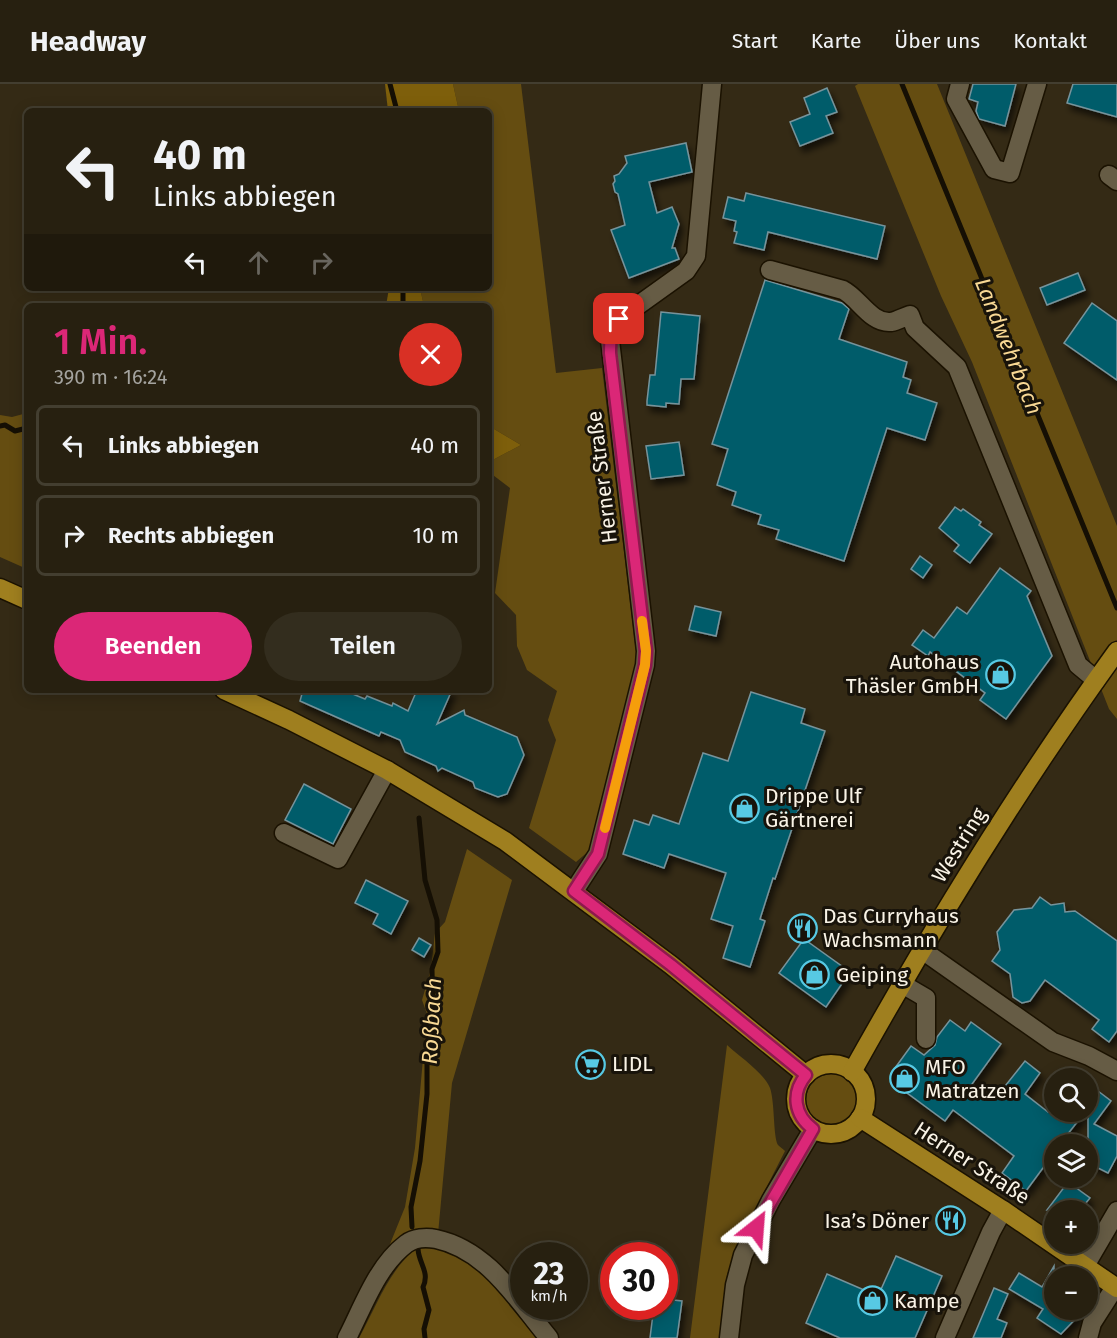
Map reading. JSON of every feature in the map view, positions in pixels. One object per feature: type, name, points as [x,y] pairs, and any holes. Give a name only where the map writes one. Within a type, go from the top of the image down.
[{"type":"main road","points":[[0,588],[24,599]]},
{"type":"main road","name":"Westring","points":[[852,1072],[922,950],[1005,814],[1117,651]]},
{"type":"main road","points":[[230,693],[387,770],[498,837],[671,965],[806,1075]]},
{"type":"main road","points":[[824,1065],[845,1067],[852,1072],[860,1080],[866,1096],[860,1118],[851,1128],[841,1133],[831,1134],[813,1129],[800,1117],[796,1103],[798,1088],[806,1075],[814,1068],[824,1065]]},
{"type":"main road","name":"Herner Straße","points":[[860,1118],[1085,1266]]},
{"type":"main road","name":"Herner Straße","points":[[1098,1275],[1116,1287]]},
{"type":"street","name":"Herner Straße","points":[[574,891],[598,854],[645,665],[646,651],[610,340],[613,328],[619,319],[686,271],[696,256],[712,84]]},
{"type":"street","points":[[960,84],[956,99],[994,169],[1010,173],[1037,84]]},
{"type":"street","points":[[770,270],[843,290],[851,294],[874,317],[890,322],[910,315],[915,328],[957,366],[1078,665],[1101,674]]},
{"type":"street","points":[[284,833],[338,860],[387,770]]},
{"type":"street","points":[[922,950],[1053,1042],[1089,1056],[1117,1071]]},
{"type":"street","points":[[902,984],[926,999],[926,1039]]},
{"type":"street","points":[[729,1338],[735,1285],[742,1255],[813,1129]]},
{"type":"street","points":[[945,1338],[991,1232],[1003,1210]]},
{"type":"street","points":[[1085,1266],[1117,1211]]},
{"type":"street","points":[[347,1338],[378,1278],[394,1255],[407,1243],[418,1238],[432,1238],[456,1245],[480,1259],[494,1272],[549,1338]]},
{"type":"street","points":[[1088,1338],[1092,1323],[1116,1287]]},
{"type":"shaded area","points":[[385,84],[453,84],[458,108],[388,108]]},
{"type":"shaded area","points":[[453,84],[521,84],[556,373],[602,368],[637,661],[590,850],[576,862],[529,828],[556,740],[548,720],[557,691],[527,670],[517,646],[516,615],[495,593],[510,488],[492,474],[492,460],[521,445],[492,428],[492,303],[423,303],[421,291],[492,291],[492,108],[458,108]]},
{"type":"shaded area","points":[[858,84],[937,84],[1117,526],[1117,719],[1109,709],[972,362],[941,296],[855,86]]},
{"type":"shaded area","points":[[388,291],[421,291],[423,303],[386,303]]},
{"type":"shaded area","points":[[24,414],[24,568],[0,557],[0,415],[12,417]]},
{"type":"shaded area","points":[[492,428],[521,445],[492,460]]},
{"type":"shaded area","points":[[467,849],[512,880],[452,1083],[438,1234],[388,1249],[405,1207],[415,1148],[427,1014],[422,1000],[431,969],[435,933],[445,922]]},
{"type":"shaded area","points":[[727,1045],[767,1082],[772,1094],[776,1141],[785,1151],[736,1247],[727,1275],[719,1338],[690,1338]]},
{"type":"shaded area","points":[[832,1074],[842,1076],[850,1082],[856,1090],[858,1100],[856,1110],[850,1118],[842,1124],[832,1126],[822,1124],[814,1118],[808,1110],[806,1100],[808,1090],[814,1082],[822,1076]]},
{"type":"shaded area","points":[[416,1248],[449,1250],[463,1257],[487,1277],[510,1303],[510,1320],[524,1320],[539,1338],[359,1338],[390,1279],[406,1257]]},
{"type":"building","points":[[973,84],[1016,84],[1005,126],[979,119],[976,111],[978,102],[969,99]]},
{"type":"building","points":[[1073,84],[1117,84],[1117,117],[1067,103]]},
{"type":"building","points":[[827,88],[837,112],[826,116],[833,133],[800,146],[790,122],[810,114],[804,98]]},
{"type":"building","points":[[686,143],[692,172],[649,182],[657,213],[672,207],[679,224],[672,248],[675,248],[679,259],[629,278],[611,230],[625,225],[618,194],[613,184],[614,176],[619,174],[627,163],[625,156]]},
{"type":"building","points":[[746,193],[885,226],[877,259],[768,232],[764,250],[734,243],[737,232],[734,231],[736,221],[723,218],[728,197],[744,201]]},
{"type":"building","points":[[1078,273],[1085,290],[1047,305],[1040,288]]},
{"type":"building","points":[[765,280],[842,303],[849,309],[839,339],[907,362],[903,377],[911,380],[907,393],[937,403],[925,440],[887,428],[844,561],[776,539],[779,530],[758,524],[761,515],[732,505],[736,492],[717,485],[728,449],[712,444]]},
{"type":"building","points":[[1092,303],[1117,321],[1117,380],[1064,343]]},
{"type":"building","points":[[661,312],[700,316],[694,379],[681,379],[679,404],[666,403],[666,407],[647,405],[650,375],[655,375]]},
{"type":"building","points":[[679,442],[684,475],[651,479],[646,446]]},
{"type":"building","points":[[955,507],[961,511],[963,509],[981,522],[979,525],[992,534],[970,563],[954,551],[959,545],[939,528]]},
{"type":"building","points":[[920,556],[932,565],[923,578],[911,569]]},
{"type":"building","name":"Autohaus Thäsler GmbH","points":[[1000,568],[1031,591],[1027,596],[1052,656],[1006,719],[980,700],[985,693],[930,652],[928,656],[912,645],[923,630],[934,638],[957,607],[967,614]]},
{"type":"building","points":[[695,606],[721,612],[716,636],[689,630]]},
{"type":"building","name":"Drippe Ulf Gärtnerei","points":[[751,692],[805,709],[801,723],[825,731],[775,879],[773,878],[760,919],[765,921],[750,967],[723,958],[733,926],[711,919],[726,873],[669,854],[664,868],[623,854],[634,820],[649,825],[653,815],[679,824],[703,753],[728,761]]},
{"type":"building","points":[[302,693],[350,693],[365,699],[367,696],[392,706],[393,703],[408,711],[416,693],[451,693],[437,724],[464,710],[465,715],[517,737],[524,755],[507,794],[498,797],[475,788],[473,782],[442,768],[438,771],[436,766],[405,752],[400,740],[381,732],[379,736],[300,701]]},
{"type":"building","points":[[304,784],[351,809],[333,844],[285,820]]},
{"type":"building","points":[[366,880],[408,901],[391,934],[373,924],[378,914],[355,903]]},
{"type":"building","points":[[1040,897],[1051,905],[1064,903],[1065,912],[1075,911],[1117,941],[1117,1031],[1109,1042],[1092,1029],[1099,1020],[1045,980],[1030,1001],[1022,1003],[1013,997],[1010,974],[992,961],[1000,950],[997,932],[1014,910],[1032,908]]},
{"type":"building","name":"Das Curryhaus Wachsmann","points":[[800,917],[813,927],[805,938],[791,928]]},
{"type":"building","points":[[419,938],[431,945],[424,957],[412,950]]},
{"type":"building","name":"Geiping","points":[[804,939],[850,972],[826,1007],[779,973]]},
{"type":"building","points":[[950,1020],[965,1031],[971,1022],[1001,1044],[972,1084],[994,1100],[1025,1061],[1040,1073],[1025,1094],[1044,1109],[1044,1122],[1077,1122],[1068,1134],[1044,1134],[1044,1167],[1026,1191],[1002,1173],[1014,1156],[953,1110],[945,1121],[899,1087],[895,1068],[911,1046],[924,1055],[935,1045],[937,1037]]},
{"type":"building","points":[[1098,1091],[1111,1101],[1098,1119]]},
{"type":"building","points":[[1088,1122],[1095,1122],[1094,1124],[1117,1136],[1117,1156],[1108,1173],[1098,1168],[1098,1134],[1088,1134]]},
{"type":"building","points":[[1064,1188],[1076,1188],[1090,1198],[1088,1200],[1054,1200]]},
{"type":"building","name":"Isa’s Döner","points":[[942,1212],[960,1214],[958,1228],[940,1225]]},
{"type":"building","name":"Kampe","points":[[896,1256],[942,1276],[915,1338],[840,1338],[806,1323],[827,1274],[878,1296]]},
{"type":"building","points":[[1019,1273],[1042,1287],[1044,1284],[1044,1320],[1074,1320],[1061,1334],[1037,1318],[1043,1309],[1009,1289]]},
{"type":"building","points":[[994,1288],[1008,1294],[997,1319],[1007,1323],[1001,1338],[973,1338]]},
{"type":"building","points":[[678,1301],[682,1301],[677,1338],[650,1338],[652,1320],[678,1320]]},
{"type":"waterway","name":"Roßbach","points":[[390,84],[396,108]]},
{"type":"waterway","name":"Landwehrbach","points":[[902,84],[1117,608]]},
{"type":"waterway","name":"Roßbach","points":[[403,291],[403,303]]},
{"type":"waterway","points":[[0,426],[5,425],[15,431],[24,429]]},
{"type":"waterway","name":"Roßbach","points":[[412,1227],[411,1207],[420,1161],[427,1094],[427,1058],[433,1023],[432,969],[438,952],[437,920],[425,880],[419,818]]},
{"type":"waterway","name":"Roßbach","points":[[418,1249],[425,1272],[423,1287],[429,1310],[424,1329],[425,1338]]},
{"type":"slow traffic","points":[[605,828],[645,665],[646,651],[642,621]]},
{"type":"place","name":"Autohaus Thäsler GmbH","points":[[1000,674]]},
{"type":"place","name":"Drippe Ulf Gärtnerei","points":[[744,808]]},
{"type":"place","name":"Das Curryhaus Wachsmann","points":[[802,928]]},
{"type":"place","name":"Geiping","points":[[815,975]]},
{"type":"place","name":"LIDL","points":[[591,1064]]},
{"type":"place","name":"MFO Matratzen","points":[[904,1079]]},
{"type":"place","name":"Isa’s Döner","points":[[950,1221]]},
{"type":"place","name":"Kampe","points":[[873,1301]]},
{"type":"route","points":[[619,319],[613,328],[610,353],[646,651],[645,665],[598,854],[574,891],[671,965],[806,1075],[798,1088],[796,1103],[800,1117],[813,1129],[756,1228]]}]
